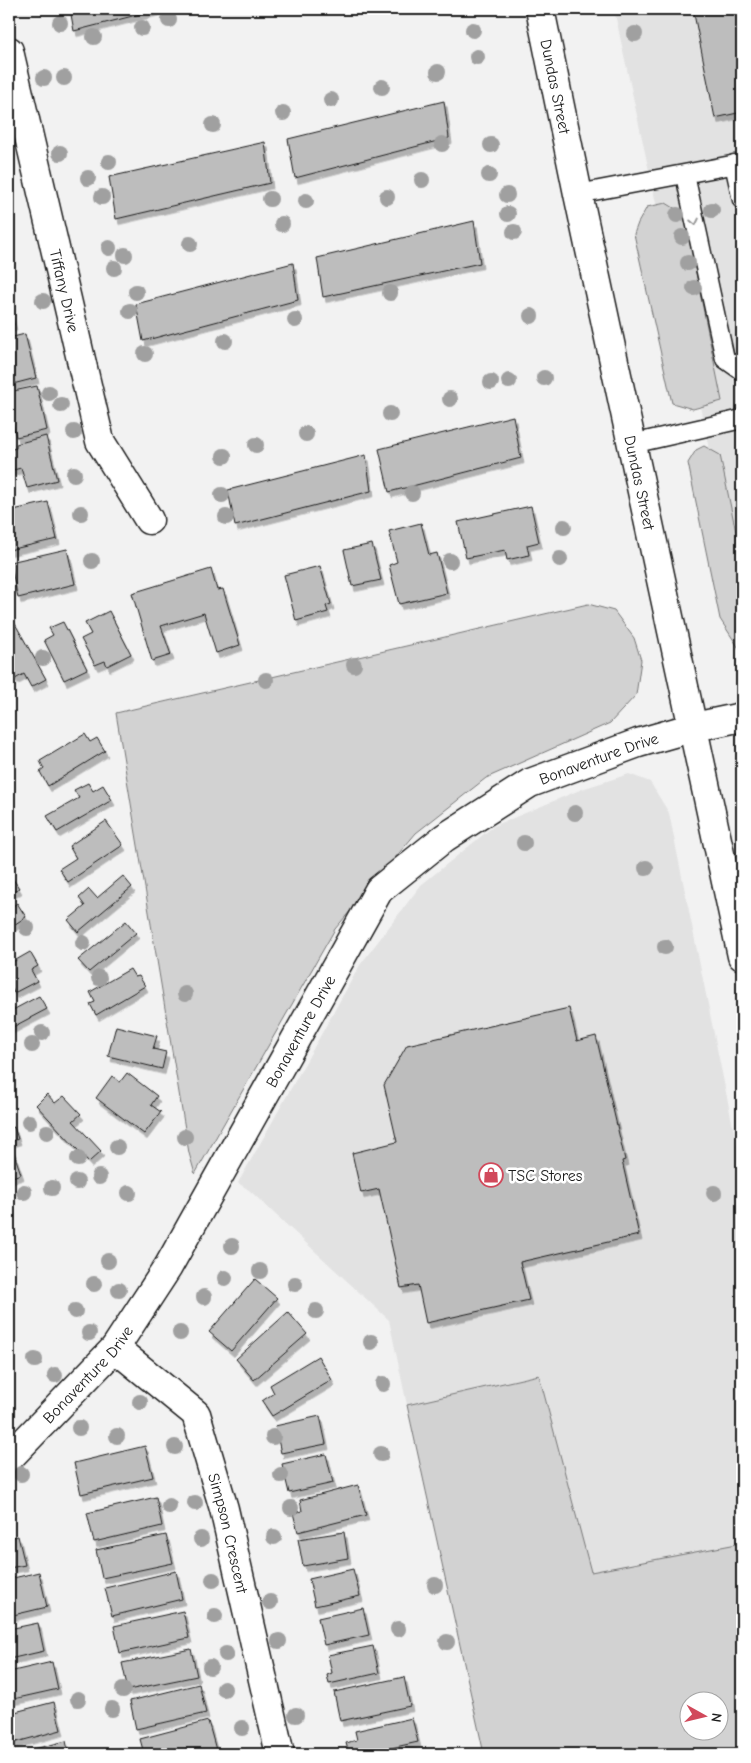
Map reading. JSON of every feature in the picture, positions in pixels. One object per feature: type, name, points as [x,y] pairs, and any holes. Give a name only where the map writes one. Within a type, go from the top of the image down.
[{"type":"street","name":"Dundas Street","points":[[540,9],[657,564],[694,728],[735,886],[742,956]]},
{"type":"street","name":"Tiffany Drive","points":[[9,51],[100,441],[149,520]]},
{"type":"street","name":"Bonaventure Drive","points":[[9,1458],[115,1348],[168,1267],[378,890],[444,838],[530,783],[638,743],[742,717]]},
{"type":"street","name":"Simpson Crescent","points":[[115,1348],[196,1414],[224,1509],[280,1754]]},
{"type":"lane","points":[[578,194],[738,164],[742,200]]},
{"type":"lane","points":[[685,175],[725,359],[742,370]]},
{"type":"lane","points":[[632,444],[742,419]]},
{"type":"shaded area","points":[[614,9],[742,9],[742,601]]},
{"type":"shaded area","points":[[666,203],[684,214],[722,401],[693,409],[672,403],[634,234],[647,207]]},
{"type":"shaded area","points":[[704,446],[720,455],[742,561],[742,653],[720,619],[688,463],[696,450]]},
{"type":"shaded area","points":[[588,604],[614,611],[634,638],[641,660],[636,695],[610,723],[486,778],[416,833],[335,929],[195,1174],[189,1153],[116,713]]},
{"type":"shaded area","points":[[629,774],[650,782],[669,813],[742,1171],[742,1543],[591,1573],[539,1375],[407,1405],[389,1320],[249,1190],[238,1183],[360,965],[421,885],[494,826],[582,789]]},
{"type":"shaded area","points":[[539,1375],[591,1572],[742,1543],[742,1754],[484,1754],[407,1405]]},
{"type":"building","points":[[70,9],[160,9],[74,31]]},
{"type":"building","points":[[693,9],[742,9],[742,112],[715,118]]},
{"type":"building","points":[[444,101],[449,138],[295,178],[288,139]]},
{"type":"building","points":[[265,142],[270,183],[116,219],[109,177]]},
{"type":"building","points":[[474,221],[480,263],[323,297],[317,258]]},
{"type":"building","points":[[293,263],[298,300],[143,341],[136,304]]},
{"type":"building","points":[[9,303],[14,325],[9,327]]},
{"type":"building","points":[[25,334],[36,378],[9,385],[9,338]]},
{"type":"building","points":[[37,386],[47,430],[16,437],[12,420],[9,420],[9,392]]},
{"type":"building","points":[[513,416],[521,458],[389,492],[379,449]]},
{"type":"building","points":[[46,436],[57,480],[27,488],[21,468],[9,471],[9,450],[16,448],[16,444]]},
{"type":"building","points":[[366,455],[371,491],[235,526],[228,490]]},
{"type":"building","points":[[48,502],[57,539],[9,550],[9,511]]},
{"type":"building","points":[[531,506],[539,542],[527,545],[529,555],[507,560],[505,550],[466,558],[458,522]]},
{"type":"building","points":[[421,523],[429,555],[437,553],[447,593],[399,604],[389,565],[397,562],[389,531]]},
{"type":"building","points":[[372,544],[381,580],[352,586],[344,550]]},
{"type":"building","points":[[67,549],[75,584],[18,598],[10,562]]},
{"type":"building","points":[[320,566],[331,604],[326,606],[328,612],[296,621],[284,575]]},
{"type":"building","points":[[211,569],[217,590],[223,589],[240,645],[216,653],[204,613],[161,626],[171,655],[152,661],[132,593]]},
{"type":"building","points":[[109,611],[131,654],[107,666],[105,661],[95,665],[81,639],[91,634],[85,623]]},
{"type":"building","points":[[14,622],[46,679],[31,687],[24,674],[15,679],[9,667],[9,624]]},
{"type":"building","points":[[63,622],[87,669],[64,680],[44,640],[53,635],[49,628]]},
{"type":"building","points":[[85,734],[90,742],[97,738],[105,751],[48,786],[40,772],[44,769],[40,761]]},
{"type":"building","points":[[88,783],[93,791],[103,785],[112,800],[57,832],[47,816],[79,798],[74,790]]},
{"type":"building","points":[[106,821],[123,845],[68,882],[59,869],[76,858],[69,846]]},
{"type":"building","points":[[9,873],[19,888],[9,895]]},
{"type":"building","points":[[123,876],[132,887],[78,932],[68,920],[85,906],[79,898],[89,889],[97,898]]},
{"type":"building","points":[[17,903],[26,917],[9,928],[9,909]]},
{"type":"building","points":[[126,921],[136,933],[89,972],[78,960]]},
{"type":"building","points":[[30,952],[38,966],[31,970],[37,981],[14,993],[9,983],[9,964]]},
{"type":"building","points":[[130,969],[135,977],[139,976],[145,986],[96,1015],[90,1004],[95,1002],[90,992]]},
{"type":"building","points":[[39,996],[47,1009],[9,1029],[9,1012]]},
{"type":"building","name":"TSC Stores","points":[[569,1008],[577,1041],[596,1036],[625,1160],[622,1161],[639,1235],[520,1262],[529,1300],[426,1323],[418,1285],[401,1288],[379,1189],[361,1193],[352,1153],[397,1142],[384,1085],[407,1045]]},
{"type":"building","points":[[116,1026],[157,1036],[153,1049],[166,1052],[162,1069],[108,1056]]},
{"type":"building","points":[[127,1073],[157,1096],[151,1105],[161,1112],[144,1134],[96,1098],[112,1076],[120,1082]]},
{"type":"building","points":[[47,1094],[55,1103],[64,1096],[81,1114],[73,1121],[101,1151],[89,1162],[36,1105]]},
{"type":"building","points":[[14,1127],[18,1139],[10,1142],[21,1174],[9,1178],[9,1129]]},
{"type":"building","points":[[255,1279],[277,1298],[231,1351],[209,1332]]},
{"type":"building","points":[[288,1312],[307,1334],[254,1380],[236,1359]]},
{"type":"building","points":[[318,1356],[332,1380],[272,1416],[262,1401],[274,1393],[270,1385]]},
{"type":"building","points":[[320,1416],[326,1444],[281,1453],[275,1426]]},
{"type":"building","points":[[145,1446],[153,1477],[81,1494],[74,1463]]},
{"type":"building","points":[[326,1454],[333,1483],[289,1493],[282,1464]]},
{"type":"building","points":[[358,1485],[366,1515],[298,1532],[293,1513],[302,1511],[300,1500]]},
{"type":"building","points":[[156,1497],[162,1526],[94,1542],[87,1513]]},
{"type":"building","points":[[344,1532],[348,1558],[303,1566],[298,1539]]},
{"type":"building","points":[[166,1535],[173,1563],[102,1578],[96,1550]]},
{"type":"building","points":[[18,1536],[25,1565],[9,1568],[9,1538]]},
{"type":"building","points":[[353,1569],[360,1596],[315,1606],[309,1579]]},
{"type":"building","points":[[176,1571],[182,1599],[112,1616],[105,1588]]},
{"type":"building","points":[[39,1572],[47,1607],[9,1616],[9,1579]]},
{"type":"building","points":[[363,1608],[369,1635],[324,1645],[318,1618]]},
{"type":"building","points":[[183,1611],[189,1638],[120,1653],[114,1626]]},
{"type":"building","points":[[38,1623],[44,1651],[9,1659],[9,1629]]},
{"type":"building","points":[[373,1646],[379,1673],[329,1684],[327,1675],[332,1673],[328,1655]]},
{"type":"building","points":[[191,1649],[197,1676],[128,1690],[122,1663]]},
{"type":"building","points":[[52,1662],[58,1689],[9,1700],[9,1672]]},
{"type":"building","points":[[404,1677],[410,1706],[340,1721],[334,1692]]},
{"type":"building","points":[[199,1684],[206,1713],[136,1729],[130,1701]]},
{"type":"building","points":[[54,1702],[61,1730],[9,1744],[9,1718],[12,1717],[11,1713]]},
{"type":"building","points":[[412,1718],[418,1742],[373,1752],[373,1754],[349,1754],[346,1743],[357,1740],[355,1731]]},
{"type":"building","points":[[208,1721],[216,1750],[198,1754],[144,1754],[140,1739]]},
{"type":"building","points":[[66,1741],[69,1754],[18,1753]]},
{"type":"place","name":"TSC Stores","points":[[491,1175]]}]
